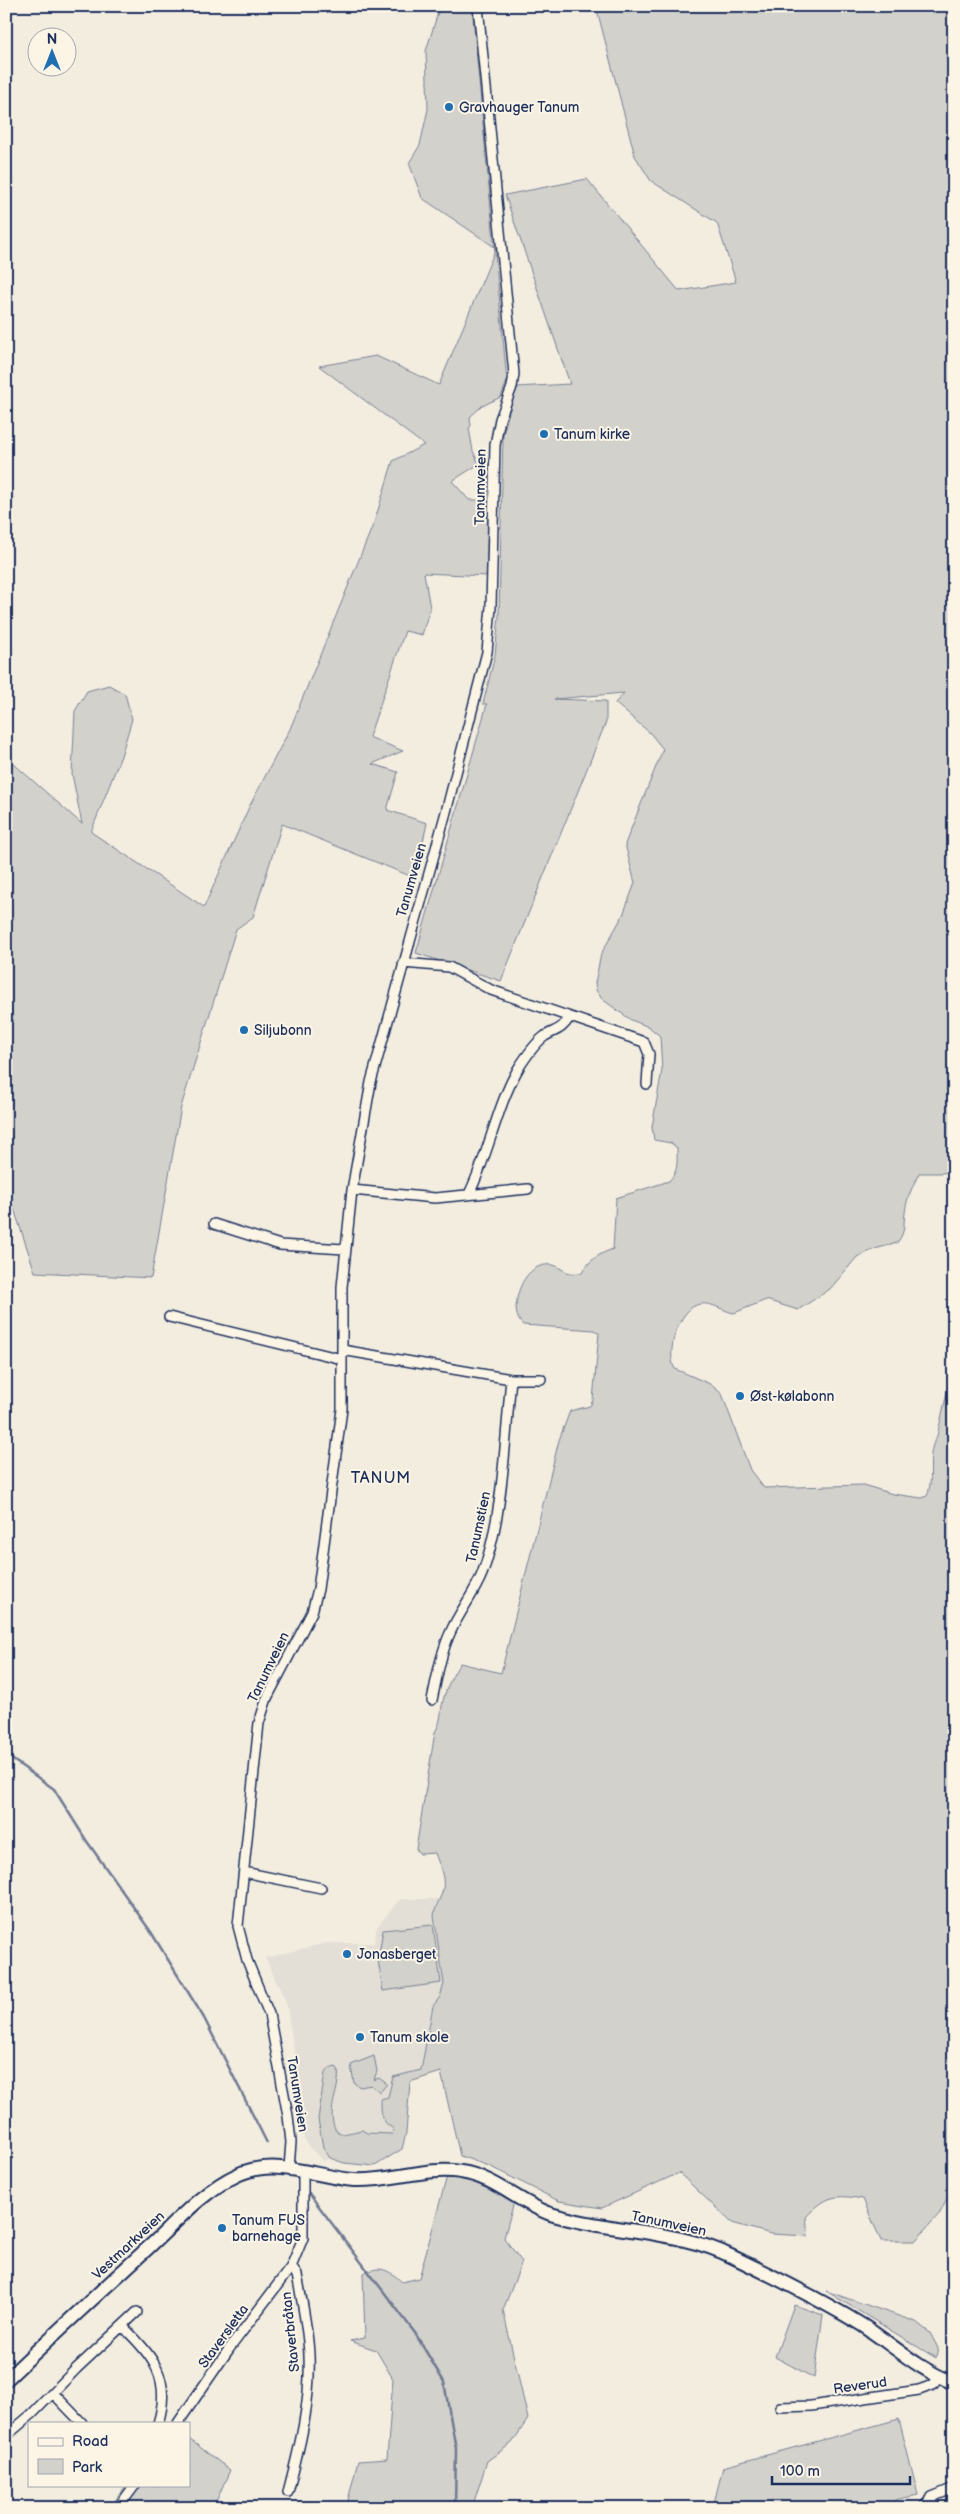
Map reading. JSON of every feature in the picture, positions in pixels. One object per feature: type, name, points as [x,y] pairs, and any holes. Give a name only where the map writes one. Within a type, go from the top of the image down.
[{"type":"main road","name":"Vestmarkveien","points":[[6,2380],[216,2187],[235,2176],[252,2170],[271,2167],[289,2168]]},
{"type":"main road","name":"Tanumveien","points":[[289,2168],[340,2178],[368,2180],[399,2178],[436,2171],[460,2171],[491,2181],[528,2204],[553,2215],[695,2242],[730,2255],[836,2309],[938,2377],[954,2383]]},
{"type":"street","name":"Tanumveien","points":[[289,2168],[288,2116],[268,2014],[240,1939],[239,1906],[259,1723],[267,1698],[312,1612],[318,1589],[342,1414],[341,1312],[344,1250],[352,1190],[371,1082],[446,812],[487,652],[491,607],[496,444],[500,419],[512,387],[514,374],[478,6]]},
{"type":"street","points":[[403,963],[449,968],[490,990],[644,1042],[649,1054],[647,1084]]},
{"type":"street","points":[[469,1194],[477,1177],[502,1103],[519,1068],[532,1049],[545,1036],[558,1031],[569,1018]]},
{"type":"street","points":[[352,1190],[435,1198],[528,1189]]},
{"type":"street","points":[[214,1224],[280,1245],[344,1250]]},
{"type":"street","points":[[169,1317],[342,1355],[511,1379],[541,1380]]},
{"type":"street","name":"Tanumstien","points":[[432,1700],[439,1666],[450,1632],[482,1574],[490,1545],[499,1496],[511,1379]]},
{"type":"street","points":[[244,1872],[321,1888]]},
{"type":"street","points":[[291,2267],[303,2238],[303,2171]]},
{"type":"street","name":"Staversletta","points":[[179,2422],[229,2349],[291,2267]]},
{"type":"street","name":"Staverbråtan","points":[[288,2492],[305,2419],[309,2382],[306,2328],[297,2275],[291,2267]]},
{"type":"street","points":[[6,2436],[32,2414],[136,2312]]},
{"type":"street","points":[[122,2326],[150,2357],[161,2378],[163,2398],[158,2422]]},
{"type":"street","name":"Reverud","points":[[780,2407],[811,2406],[919,2390],[934,2385],[938,2377]]},
{"type":"street","points":[[53,2393],[81,2422]]},
{"type":"street","points":[[118,2508],[131,2487]]},
{"type":"street","points":[[923,2508],[932,2497],[954,2488]]},
{"type":"street","points":[[932,2497],[936,2508]]},
{"type":"shaded area","name":"Tanum skole","points":[[400,1899],[438,1899],[434,1916],[444,1984],[440,1997],[433,2006],[421,2070],[393,2077],[388,2097],[381,2100],[381,2116],[394,2129],[392,2134],[352,2131],[343,2134],[336,2131],[331,2120],[337,2088],[325,2073],[318,2119],[323,2147],[330,2158],[324,2161],[310,2148],[304,2138],[292,2084],[292,2075],[296,2062],[286,2002],[265,1958],[326,1943],[374,1943],[377,1927]]},
{"type":"green space","points":[[440,6],[472,6],[494,247],[422,198],[409,163],[420,145],[428,109],[426,51]]},
{"type":"green space","points":[[596,6],[954,6],[954,1171],[919,1173],[908,1198],[903,1232],[897,1243],[875,1249],[857,1257],[830,1289],[798,1310],[766,1300],[734,1313],[709,1304],[700,1304],[692,1307],[680,1322],[673,1342],[672,1353],[672,1362],[675,1369],[710,1384],[722,1394],[750,1470],[764,1488],[863,1485],[893,1494],[922,1498],[927,1496],[929,1489],[933,1443],[937,1436],[954,1362],[954,2185],[940,2213],[915,2241],[881,2241],[863,2199],[853,2197],[831,2198],[819,2205],[806,2217],[808,2236],[771,2234],[732,2223],[679,2173],[602,2208],[559,2201],[489,2166],[460,2156],[441,2072],[410,2082],[406,2133],[402,2149],[375,2166],[344,2163],[330,2158],[323,2147],[318,2119],[325,2073],[328,2069],[336,2067],[338,2069],[338,2077],[332,2115],[336,2131],[343,2134],[362,2130],[367,2133],[392,2134],[394,2129],[386,2123],[383,2117],[381,2099],[388,2097],[393,2077],[421,2070],[433,2006],[440,1997],[444,1984],[434,1916],[443,1889],[442,1875],[435,1853],[420,1854],[416,1849],[435,1732],[440,1721],[446,1691],[460,1663],[501,1673],[559,1440],[570,1411],[590,1406],[593,1400],[599,1333],[594,1330],[523,1325],[517,1317],[516,1310],[521,1286],[528,1274],[546,1265],[553,1265],[569,1273],[582,1273],[595,1258],[613,1249],[616,1198],[669,1181],[677,1166],[677,1148],[671,1143],[654,1140],[652,1127],[662,1070],[660,1036],[649,1027],[631,1020],[602,999],[596,990],[595,983],[601,954],[623,915],[635,883],[625,844],[663,749],[650,733],[615,703],[624,693],[554,699],[606,701],[606,722],[501,981],[416,953],[487,704],[483,704],[495,655],[499,616],[503,434],[516,387],[570,384],[505,195],[587,179],[679,291],[736,282],[717,223],[651,181],[635,156]]},
{"type":"green space","points":[[495,251],[507,381],[501,397],[482,406],[470,417],[471,426],[469,428],[473,451],[479,464],[452,481],[469,500],[488,500],[487,576],[424,573],[430,608],[422,635],[405,631],[369,737],[403,751],[372,764],[398,772],[387,810],[427,823],[415,878],[282,824],[253,917],[236,929],[181,1107],[151,1278],[35,1272],[6,1185],[6,757],[82,824],[72,774],[75,711],[87,691],[109,685],[125,694],[132,719],[121,756],[91,832],[204,907],[250,805],[290,729],[375,520],[393,461],[424,445],[319,366],[376,356],[439,385]]},
{"type":"green space","points":[[433,1925],[441,1983],[383,1991],[378,1960],[383,1930]]},
{"type":"green space","points":[[374,2056],[377,2071],[374,2080],[379,2078],[387,2084],[380,2092],[371,2085],[360,2087],[354,2083],[351,2065]]},
{"type":"green space","points":[[447,2176],[474,2182],[514,2202],[504,2238],[522,2262],[503,2310],[528,2419],[512,2443],[487,2461],[472,2508],[346,2508],[358,2461],[387,2459],[393,2379],[376,2350],[350,2341],[365,2338],[363,2273],[380,2269],[393,2274],[402,2282],[419,2278]]},
{"type":"green space","points":[[826,2291],[916,2322],[930,2333],[938,2348],[936,2358]]},
{"type":"green space","points":[[794,2305],[823,2315],[814,2378],[775,2357]]},
{"type":"green space","points":[[899,2419],[918,2495],[895,2500],[887,2508],[708,2508],[714,2503],[723,2467]]},
{"type":"green space","points":[[190,2440],[230,2470],[213,2508],[110,2508],[125,2486],[190,2486]]},
{"type":"waterway","points":[[6,1755],[54,1789],[86,1840],[151,1932],[204,2018],[267,2143]]},
{"type":"waterway","points":[[308,2192],[415,2333],[444,2382],[456,2449],[455,2508]]},
{"type":"place","name":"Gravhauger Tanum","points":[[449,107]]},
{"type":"place","name":"Tanum kirke","points":[[544,434]]},
{"type":"place","name":"Siljubonn","points":[[244,1030]]},
{"type":"place","name":"Øst-kølabonn","points":[[740,1396]]},
{"type":"place","name":"Jonasberget","points":[[347,1954]]},
{"type":"place","name":"Tanum skole","points":[[360,2037]]},
{"type":"place","name":"Tanum FUS barnehage","points":[[222,2228]]},
{"type":"district","name":"TANUM","points":[[381,1477]]}]
